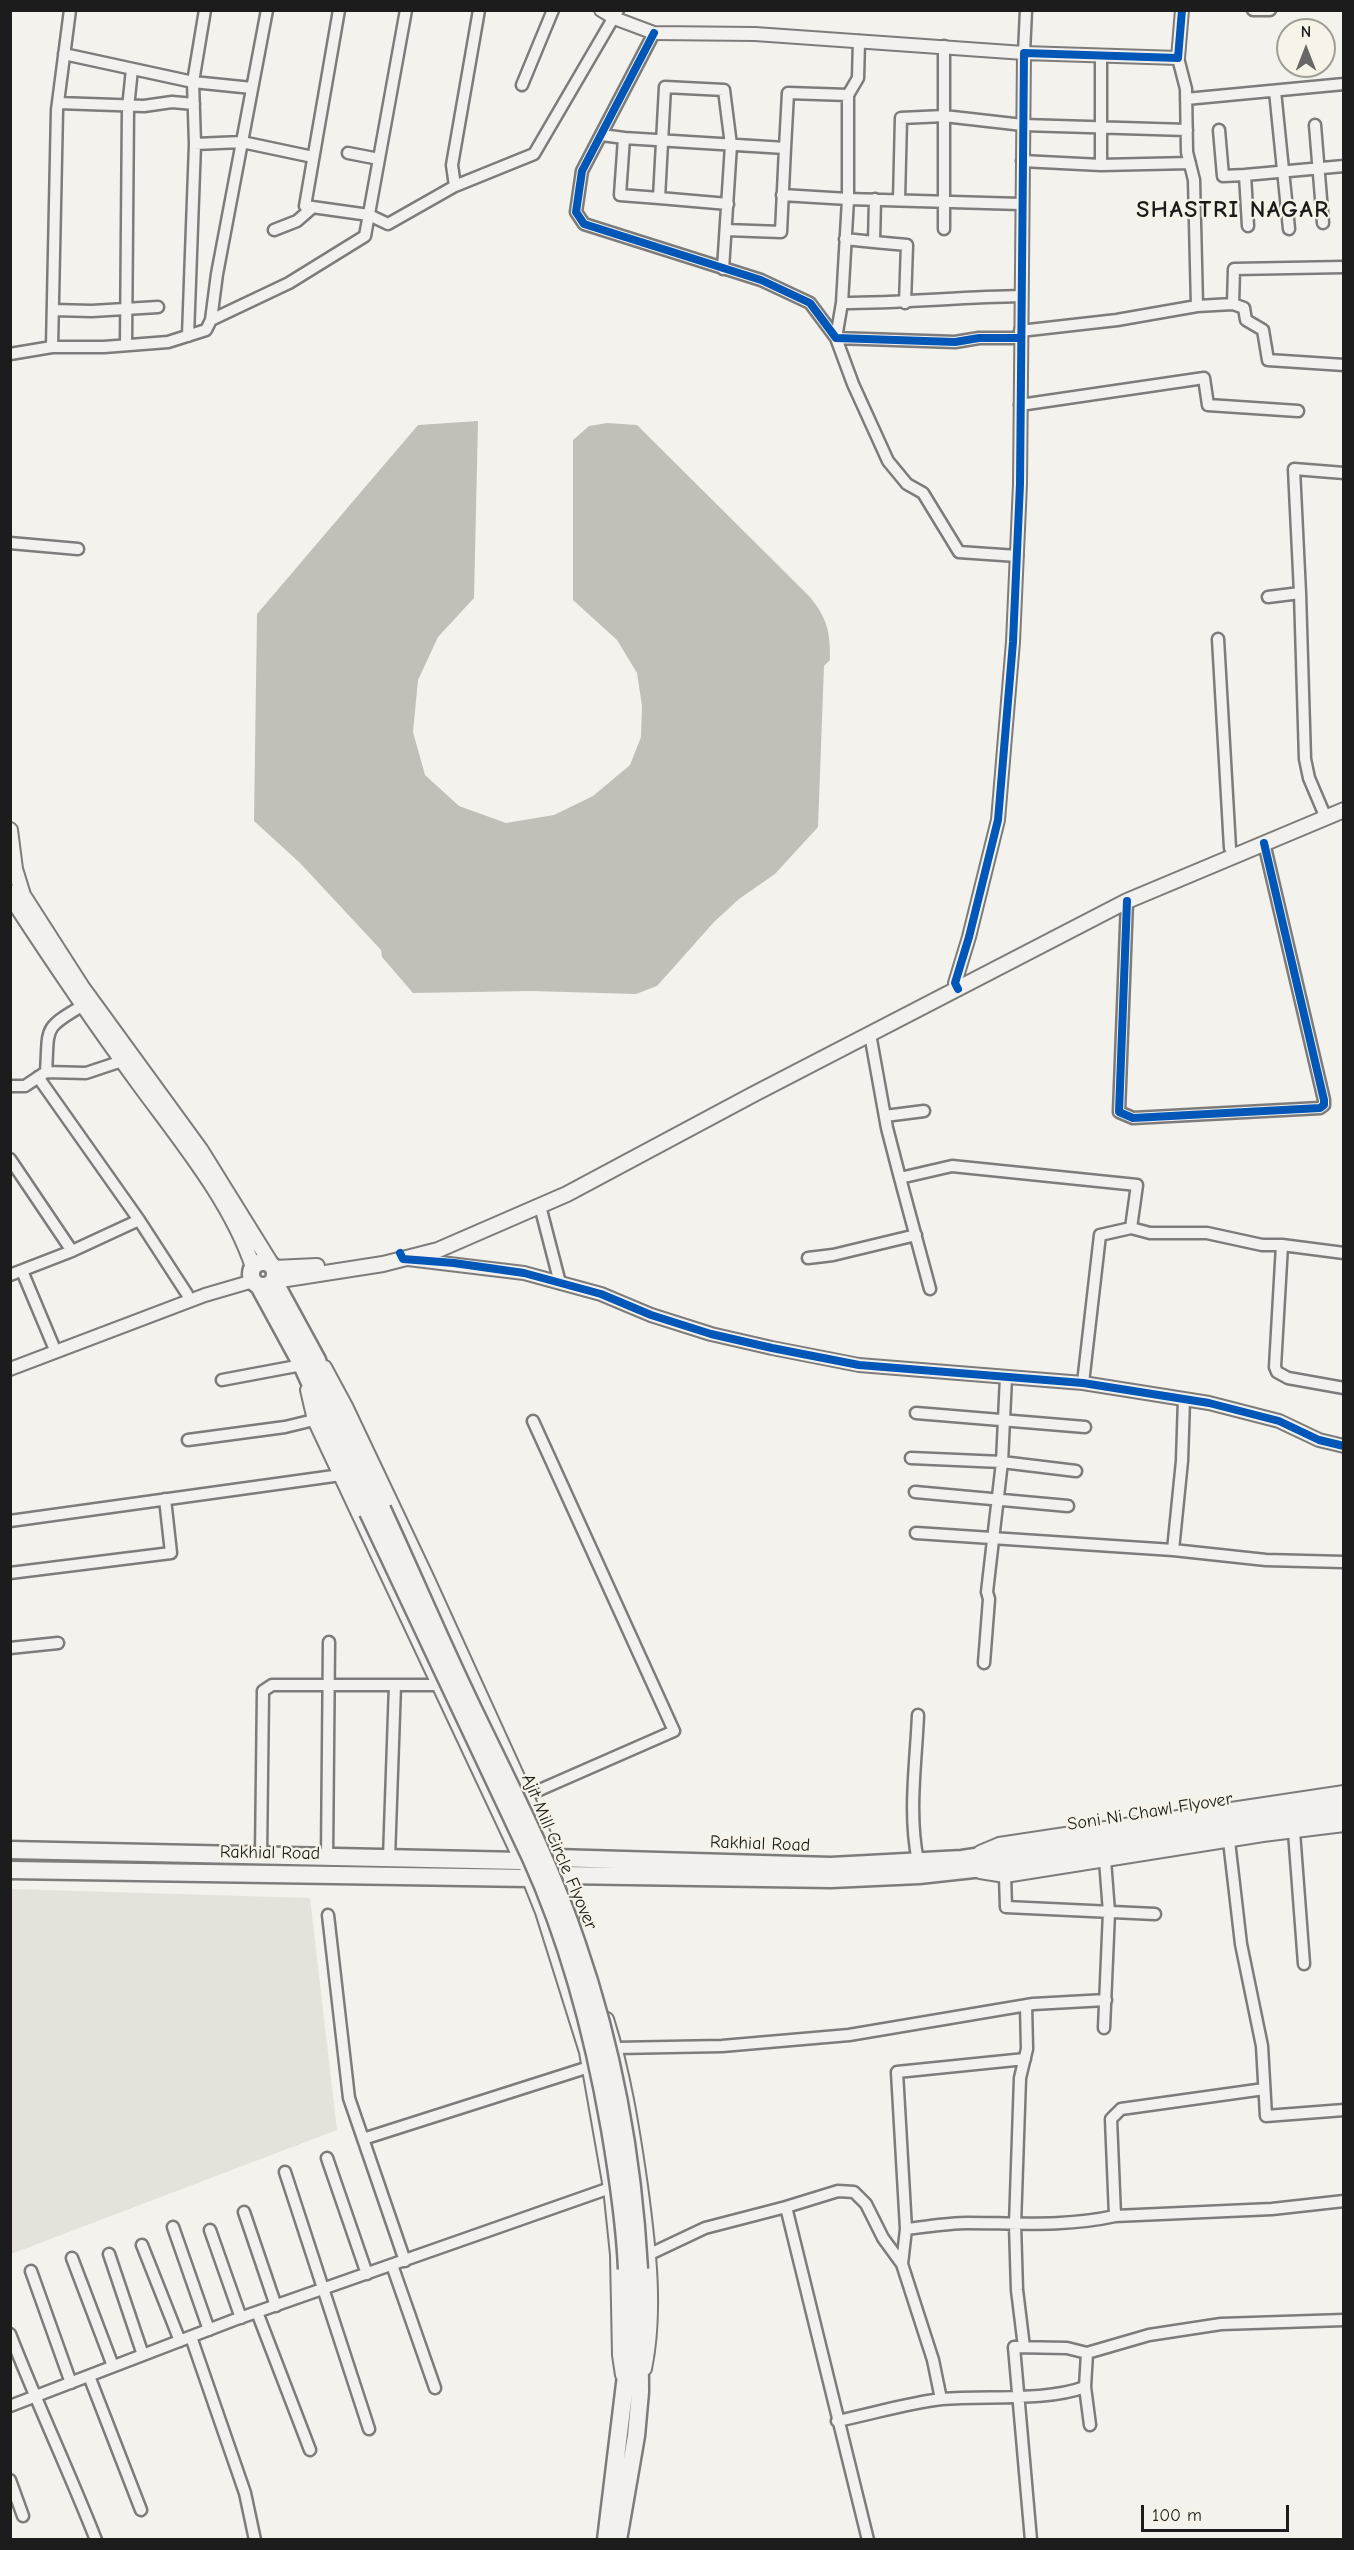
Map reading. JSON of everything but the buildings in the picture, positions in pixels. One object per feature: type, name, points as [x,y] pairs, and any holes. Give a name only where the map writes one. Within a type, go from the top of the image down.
[{"type":"main road","points":[[262,1274],[438,1250],[540,1206],[567,1194],[870,1034],[1124,894],[1230,848],[1344,803]]},
{"type":"main road","points":[[401,1256],[435,1244],[564,1188],[751,1088],[1127,901],[1344,810]]},
{"type":"main road","points":[[10,830],[15,869],[22,894],[82,987],[200,1149],[262,1274]]},
{"type":"main road","points":[[10,892],[12,899],[82,1006],[191,1155],[262,1274]]},
{"type":"main road","name":"Ajit Mill Circle Flyover","points":[[262,1274],[309,1363],[555,1916],[600,2065],[633,2269],[627,2359],[632,2392]]},
{"type":"main road","name":"Soni Ni Chawl Flyover","points":[[1002,1866],[1344,1802]]},
{"type":"main road","name":"Soni Ni Chawl Flyover","points":[[963,1864],[1002,1866],[1282,1823],[1344,1817]]},
{"type":"main road","name":"Rakhial Road","points":[[10,1850],[521,1861]]},
{"type":"main road","name":"Rakhial Road","points":[[555,1858],[831,1866],[918,1862],[963,1864]]},
{"type":"main road","name":"Rakhial Road","points":[[562,1875],[831,1879],[919,1875],[963,1864]]},
{"type":"main road","name":"Rakhial Road","points":[[10,1870],[529,1878]]},
{"type":"main road","points":[[606,2540],[632,2392]]},
{"type":"main road","points":[[618,2540],[636,2436],[632,2392]]},
{"type":"street","points":[[52,347],[57,103],[70,10]]},
{"type":"street","points":[[188,336],[195,144],[193,82],[205,10]]},
{"type":"street","points":[[10,354],[52,347],[168,342],[206,330],[212,320],[217,274],[267,10]]},
{"type":"street","points":[[339,10],[305,206],[369,215],[387,224]]},
{"type":"street","points":[[365,236],[406,10]]},
{"type":"street","points":[[455,186],[452,165],[479,10]]},
{"type":"street","points":[[522,85],[553,10]]},
{"type":"street","points":[[602,10],[616,14],[654,33],[755,34],[1024,53],[1178,58]]},
{"type":"street","points":[[956,986],[998,820],[1013,642],[1020,484],[1020,296],[1026,10]]},
{"type":"street","points":[[1182,10],[1178,58],[1186,89],[1187,130],[1194,180],[1197,306]]},
{"type":"street","points":[[1253,10],[1270,10]]},
{"type":"street","points":[[212,320],[289,283],[365,236],[455,186],[534,154],[616,14]]},
{"type":"street","points":[[654,33],[582,171],[576,212],[584,224],[761,280],[810,303],[836,338],[853,384],[888,461],[907,484],[922,493],[959,552],[1017,556]]},
{"type":"street","points":[[836,338],[842,303],[848,199],[848,95],[858,78],[859,41]]},
{"type":"street","points":[[944,229],[945,46]]},
{"type":"street","points":[[64,54],[193,82],[252,88]]},
{"type":"street","points":[[1101,56],[1101,165]]},
{"type":"street","points":[[126,345],[128,105],[132,69]]},
{"type":"street","points":[[1186,99],[1344,84]]},
{"type":"street","points":[[659,198],[665,87],[724,90],[730,145],[723,269]]},
{"type":"street","points":[[1275,91],[1289,229]]},
{"type":"street","points":[[726,230],[781,232],[788,93],[848,95]]},
{"type":"street","points":[[57,103],[144,106],[172,102],[194,104]]},
{"type":"street","points":[[899,200],[901,118],[944,116],[1023,125],[1187,130]]},
{"type":"street","points":[[1315,125],[1323,223]]},
{"type":"street","points":[[1219,130],[1223,176],[1344,166]]},
{"type":"street","points":[[602,135],[662,142],[785,148]]},
{"type":"street","points":[[624,138],[620,195],[728,204]]},
{"type":"street","points":[[195,144],[242,142],[313,157]]},
{"type":"street","points":[[348,153],[379,159]]},
{"type":"street","points":[[1022,161],[1101,165],[1190,163]]},
{"type":"street","points":[[1245,175],[1248,226]]},
{"type":"street","points":[[782,195],[1022,204]]},
{"type":"street","points":[[874,242],[875,199]]},
{"type":"street","points":[[274,230],[297,221],[312,207]]},
{"type":"street","points":[[845,239],[907,245],[905,303]]},
{"type":"street","points":[[1233,304],[1234,269],[1344,267]]},
{"type":"street","points":[[842,303],[905,303],[949,298],[1020,296]]},
{"type":"street","points":[[836,338],[955,342],[1117,320],[1197,306],[1233,304],[1244,308],[1246,320],[1263,330],[1268,360],[1344,365]]},
{"type":"street","points":[[52,310],[158,307]]},
{"type":"street","points":[[1020,405],[1204,378],[1208,405],[1298,411]]},
{"type":"street","points":[[1323,811],[1309,778],[1305,759],[1294,469],[1344,473]]},
{"type":"street","points":[[10,543],[78,549]]},
{"type":"street","points":[[1268,597],[1300,593]]},
{"type":"street","points":[[1218,639],[1230,848]]},
{"type":"street","points":[[1127,901],[1119,1112],[1133,1118],[1320,1108],[1324,1105],[1324,1100],[1264,843]]},
{"type":"street","points":[[82,1006],[56,1021],[47,1035],[42,1075],[187,1294]]},
{"type":"street","points":[[870,1034],[885,1116],[930,1289]]},
{"type":"street","points":[[10,1086],[25,1086],[42,1075],[86,1073],[122,1061]]},
{"type":"street","points":[[885,1116],[924,1111]]},
{"type":"street","points":[[10,1159],[72,1251]]},
{"type":"street","points":[[900,1178],[952,1166],[1137,1185],[1131,1228]]},
{"type":"street","points":[[540,1206],[560,1283]]},
{"type":"street","points":[[10,1275],[72,1251],[139,1220]]},
{"type":"street","points":[[1083,1383],[1100,1234],[1131,1228],[1150,1233],[1207,1233],[1262,1245],[1282,1245],[1344,1253]]},
{"type":"street","points":[[807,1258],[833,1256],[916,1235]]},
{"type":"street","points":[[1282,1245],[1275,1367],[1277,1372],[1288,1378],[1344,1388]]},
{"type":"street","points":[[401,1256],[513,1272],[560,1283],[601,1294],[651,1315],[711,1334],[772,1348],[860,1365],[1083,1383],[1209,1403],[1279,1421],[1319,1440],[1344,1446]]},
{"type":"street","points":[[22,1270],[53,1345]]},
{"type":"street","points":[[10,1362],[187,1294],[262,1274]]},
{"type":"street","points":[[10,1369],[262,1274]]},
{"type":"street","points":[[222,1380],[309,1363],[326,1369],[346,1406],[528,1794],[562,1875],[616,2048],[636,2150],[650,2254],[649,2350],[632,2392]]},
{"type":"street","points":[[309,1363],[314,1420],[529,1878],[586,2052],[610,2188],[617,2255],[619,2355],[632,2392]]},
{"type":"street","points":[[984,1663],[989,1599],[987,1592],[1002,1462],[1006,1377]]},
{"type":"street","points":[[1173,1550],[1182,1461],[1184,1399]]},
{"type":"street","points":[[916,1413],[1085,1427]]},
{"type":"street","points":[[188,1440],[285,1427],[314,1420]]},
{"type":"street","points":[[528,1794],[674,1731],[533,1421]]},
{"type":"street","points":[[910,1458],[1002,1462],[1076,1471]]},
{"type":"street","points":[[10,1521],[340,1475]]},
{"type":"street","points":[[915,1492],[1068,1506]]},
{"type":"street","points":[[10,1573],[171,1553],[165,1499]]},
{"type":"street","points":[[916,1533],[1173,1550],[1266,1560],[1344,1562]]},
{"type":"street","points":[[327,1857],[330,1642]]},
{"type":"street","points":[[10,1648],[58,1643]]},
{"type":"street","points":[[389,1858],[395,1684]]},
{"type":"street","points":[[261,1856],[263,1690],[272,1685],[439,1685]]},
{"type":"street","points":[[918,1715],[914,1843],[918,1862]]},
{"type":"street","points":[[963,1864],[999,1844],[1344,1792]]},
{"type":"street","points":[[1155,1914],[1006,1907],[1002,1866],[1105,1860],[1344,1825]]},
{"type":"street","points":[[1294,1832],[1304,1964]]},
{"type":"street","points":[[1230,1841],[1241,1944],[1262,2046],[1266,2116],[1344,2110]]},
{"type":"street","points":[[521,1861],[555,1858]]},
{"type":"street","points":[[1104,2028],[1109,1912],[1105,1860]]},
{"type":"street","points":[[529,1878],[562,1875]]},
{"type":"street","points":[[328,1916],[349,2098],[405,2261]]},
{"type":"street","points":[[616,2048],[722,2046],[849,2035],[1026,2005],[1106,2000]]},
{"type":"street","points":[[1024,2347],[1017,2290],[1015,2225],[1020,2078],[1027,2049],[1026,2005]]},
{"type":"street","points":[[902,2264],[906,2229],[897,2072],[1025,2059]]},
{"type":"street","points":[[363,2139],[589,2067]]},
{"type":"street","points":[[1115,2216],[1111,2120],[1121,2109],[1264,2089]]},
{"type":"street","points":[[327,2158],[367,2274]]},
{"type":"street","points":[[285,2172],[369,2430]]},
{"type":"street","points":[[10,2406],[257,2312],[610,2188]]},
{"type":"street","points":[[617,2255],[650,2254],[705,2228],[838,2191],[855,2192],[866,2204],[882,2238],[902,2264],[933,2360],[941,2399]]},
{"type":"street","points":[[906,2229],[965,2223],[1015,2225],[1096,2220],[1115,2216],[1272,2208],[1344,2200]]},
{"type":"street","points":[[786,2207],[868,2540]]},
{"type":"street","points":[[244,2212],[276,2306]]},
{"type":"street","points":[[173,2226],[209,2330]]},
{"type":"street","points":[[210,2230],[241,2318]]},
{"type":"street","points":[[142,2245],[180,2341]]},
{"type":"street","points":[[109,2254],[142,2355]]},
{"type":"street","points":[[72,2258],[113,2366]]},
{"type":"street","points":[[392,2265],[435,2388]]},
{"type":"street","points":[[31,2271],[71,2382]]},
{"type":"street","points":[[257,2312],[310,2450]]},
{"type":"street","points":[[1031,2540],[1014,2347],[1067,2348],[1087,2353],[1149,2335],[1221,2324],[1344,2320]]},
{"type":"street","points":[[10,2334],[34,2397],[72,2478],[96,2540]]},
{"type":"street","points":[[191,2337],[245,2493],[255,2540]]},
{"type":"street","points":[[1087,2353],[1085,2387],[1090,2425]]},
{"type":"street","points":[[89,2376],[141,2510]]},
{"type":"street","points":[[837,2421],[941,2399],[1020,2397],[1075,2391],[1085,2387]]},
{"type":"street","points":[[10,2480],[23,2516]]},
{"type":"shaded area","points":[[478,421],[474,598],[438,637],[418,680],[413,732],[425,775],[459,806],[506,823],[554,815],[593,796],[630,765],[641,737],[642,706],[637,673],[617,640],[573,600],[573,440],[589,426],[607,423],[637,425],[810,597],[821,612],[827,626],[830,660],[824,666],[818,827],[775,874],[739,899],[714,922],[657,986],[636,994],[531,991],[413,993],[382,957],[381,950],[300,863],[254,821],[257,614],[418,425]]},
{"type":"shaded area","points":[[11,1889],[310,1898],[337,2130],[11,2254]]},
{"type":"cycle path","points":[[958,989],[955,983],[969,937],[998,820],[1013,642],[1020,484],[1024,53],[1178,58],[1182,10]]},
{"type":"cycle path","points":[[654,33],[582,171],[576,212],[584,224],[761,280],[810,303],[836,338],[955,342],[979,338],[1020,338]]},
{"type":"cycle path","points":[[1127,901],[1119,1112],[1133,1118],[1320,1108],[1324,1105],[1324,1100],[1264,843]]},
{"type":"cycle path","points":[[400,1253],[403,1259],[454,1263],[524,1273],[601,1294],[651,1315],[711,1334],[772,1348],[859,1365],[1083,1383],[1209,1403],[1279,1421],[1319,1440],[1344,1446]]},
{"type":"district","name":"SHASTRI NAGAR","points":[[1233,210]]}]
